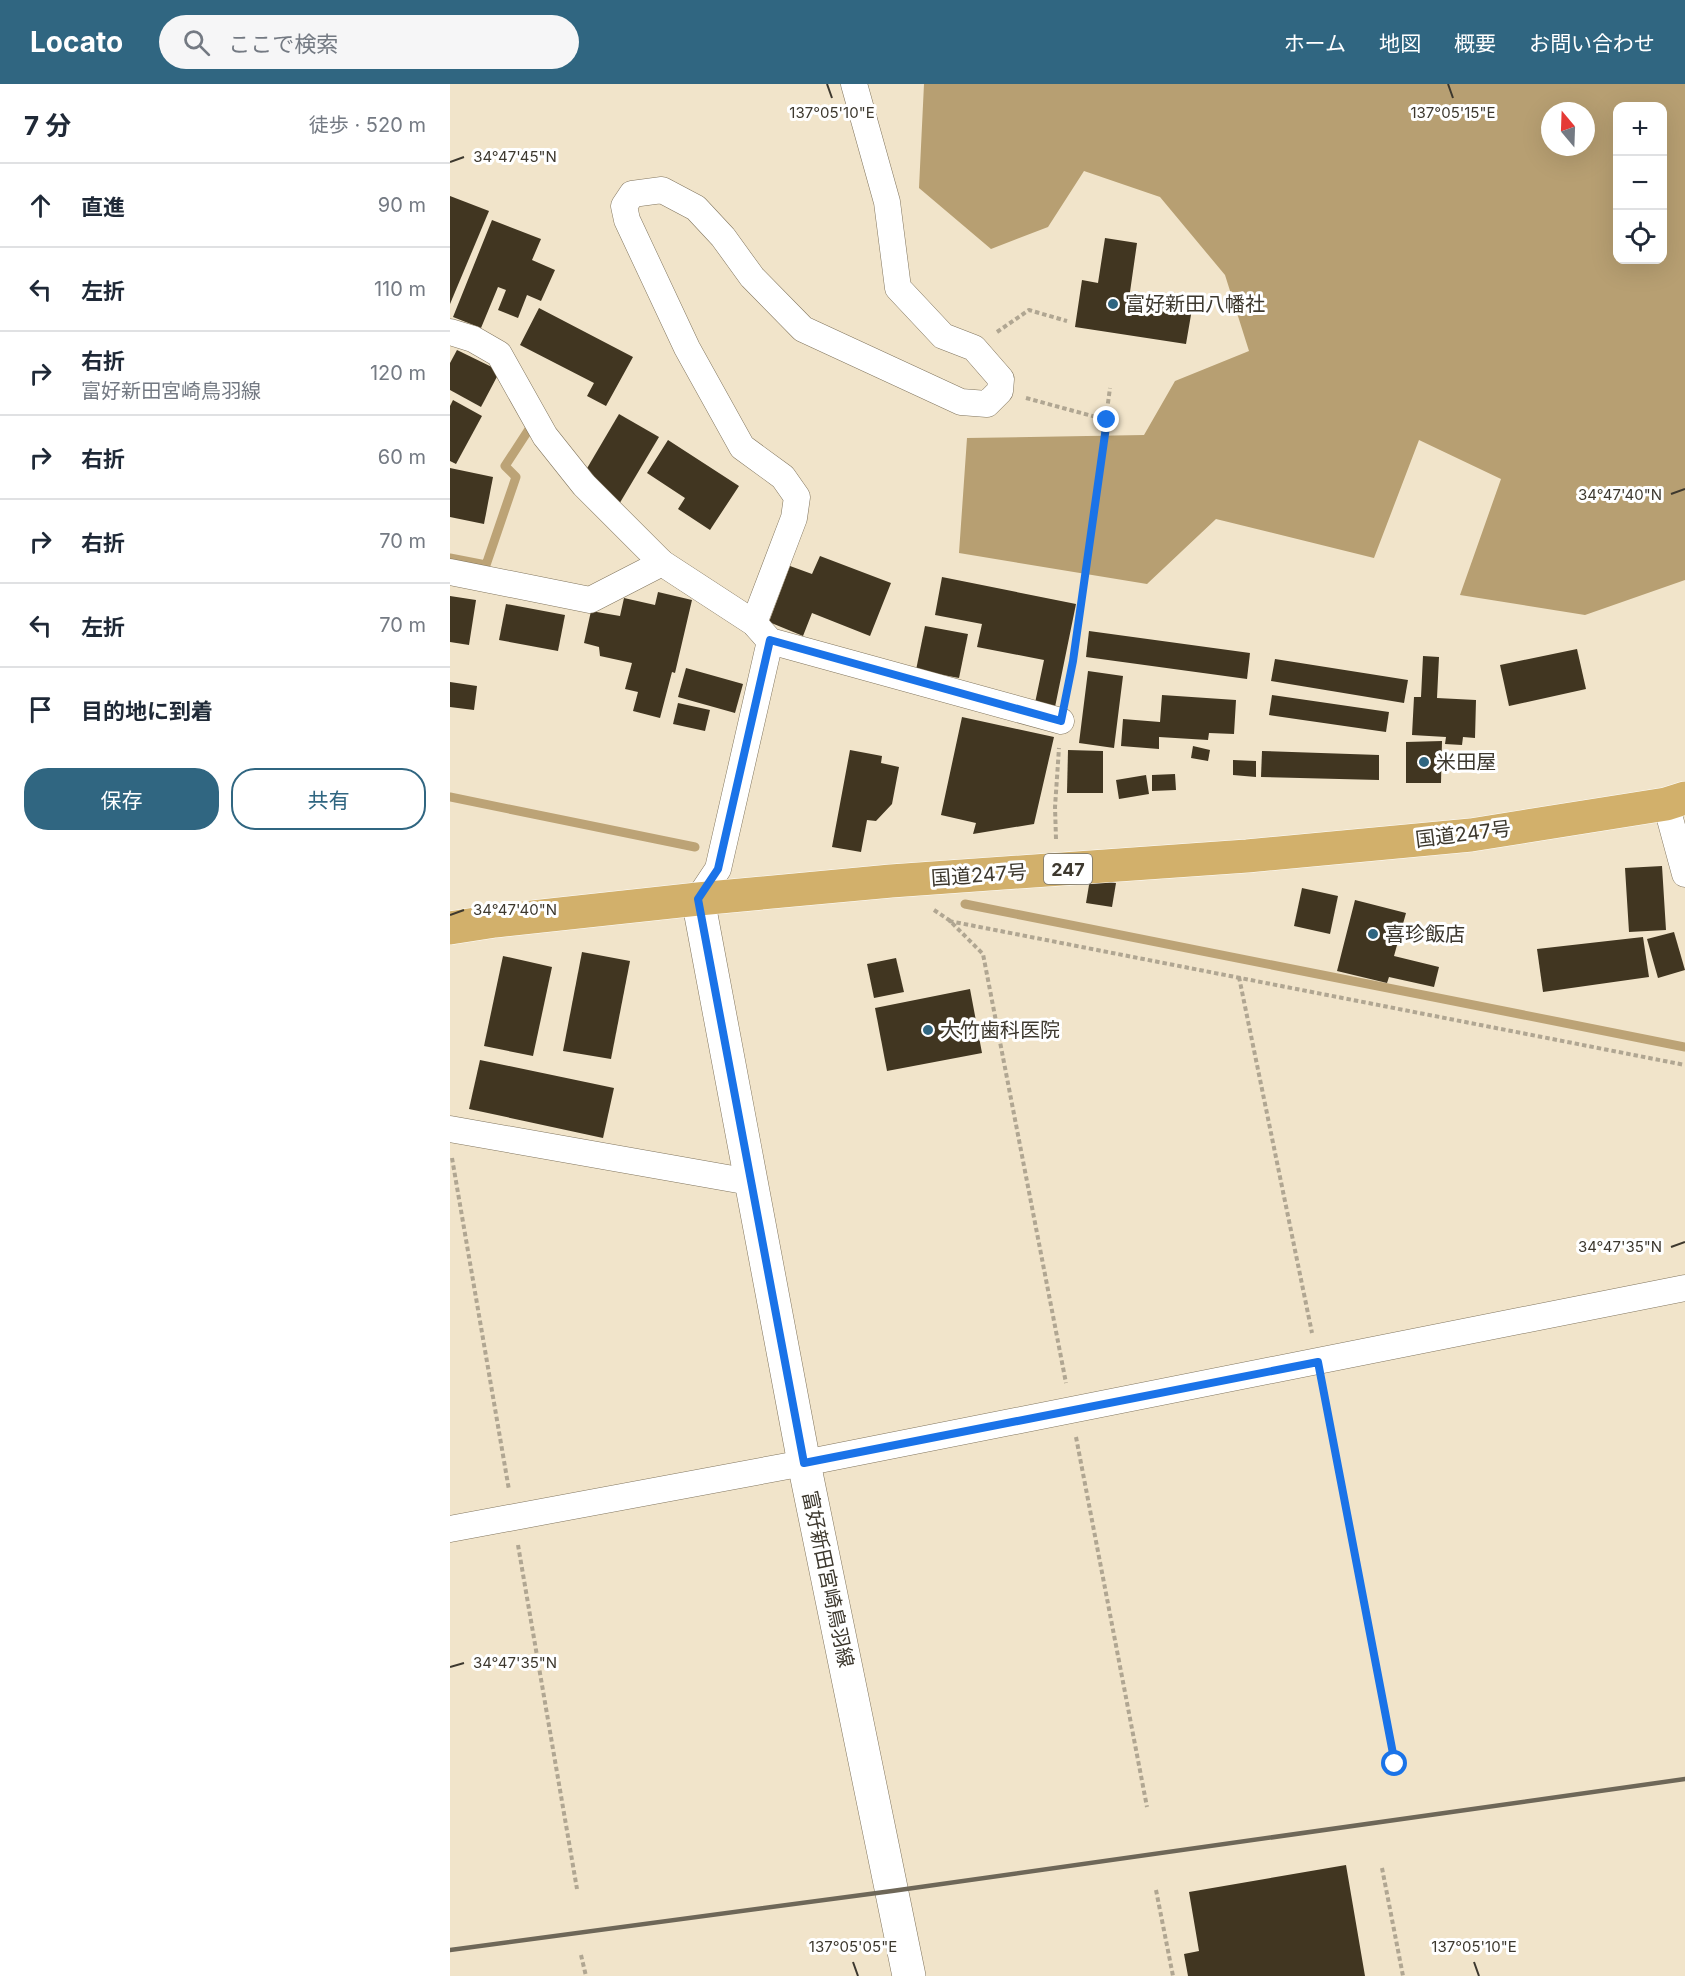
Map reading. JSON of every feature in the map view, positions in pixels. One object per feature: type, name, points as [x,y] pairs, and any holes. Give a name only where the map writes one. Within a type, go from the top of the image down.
[{"type":"highway","name":"国道247号","points":[[450,928],[698,899],[891,881],[1247,856],[1471,835],[1676,801]]},
{"type":"main road","name":"富好新田宮崎鳥羽線","points":[[698,899],[804,1463],[909,1976]]},
{"type":"street","points":[[698,899],[718,869],[762,632],[794,518],[797,497],[783,477],[742,447],[687,348],[627,220],[624,206],[632,194],[662,190],[696,208],[723,237],[752,277],[802,328],[961,402],[987,404],[1000,391],[1001,379],[974,348],[943,336],[898,288],[887,202],[854,84]]},
{"type":"street","points":[[450,332],[473,339],[499,354],[545,436],[584,485],[662,563],[762,632],[1061,721]]},
{"type":"street","points":[[450,572],[590,600],[662,563]]},
{"type":"street","points":[[1676,801],[1685,874]]},
{"type":"street","points":[[450,1129],[750,1182]]},
{"type":"street","points":[[450,1529],[1071,1411],[1685,1288]]},
{"type":"path","points":[[974,348],[1029,310],[1067,321]]},
{"type":"path","points":[[1057,870],[1055,807],[1061,721],[1073,661],[1110,388]]},
{"type":"path","points":[[1000,391],[1107,420]]},
{"type":"path","points":[[891,881],[949,920],[983,954],[1147,1807]]},
{"type":"path","points":[[949,920],[1685,1065]]},
{"type":"path","points":[[1239,977],[1318,1362],[1395,1764]]},
{"type":"path","points":[[1382,1868],[1403,1976]]},
{"type":"path","points":[[1156,1890],[1173,1976]]},
{"type":"path","points":[[581,1955],[586,1976]]},
{"type":"shaded area","points":[[924,84],[1685,84],[1685,580],[1585,615],[1460,595],[1501,479],[1419,440],[1374,558],[1216,519],[1147,584],[959,553],[967,438],[1144,435],[1175,381],[1249,351],[1225,275],[1160,197],[1084,171],[1048,227],[991,249],[919,188]]},
{"type":"building","points":[[450,196],[489,211],[450,304]]},
{"type":"building","points":[[492,220],[541,239],[532,260],[555,270],[541,301],[527,295],[518,318],[498,310],[506,290],[498,287],[481,328],[453,317]]},
{"type":"building","name":"富好新田八幡社","points":[[1105,238],[1137,243],[1129,299],[1192,309],[1186,344],[1075,327],[1082,280],[1098,283]]},
{"type":"building","points":[[539,308],[633,357],[606,406],[587,396],[594,383],[520,345]]},
{"type":"building","points":[[457,350],[500,371],[481,407],[450,390],[450,363]]},
{"type":"building","points":[[453,400],[482,416],[456,464],[450,461],[450,406]]},
{"type":"building","points":[[619,414],[659,437],[618,506],[586,470]]},
{"type":"building","points":[[668,440],[739,486],[710,530],[678,509],[685,498],[647,473]]},
{"type":"building","points":[[450,468],[493,477],[484,524],[450,517]]},
{"type":"building","points":[[820,556],[891,583],[870,636],[812,613],[803,636],[769,622],[790,566],[812,574]]},
{"type":"building","points":[[942,577],[1076,604],[1055,707],[1035,703],[1044,660],[977,647],[982,624],[935,615]]},
{"type":"building","points":[[658,592],[692,600],[675,673],[672,672],[660,718],[633,711],[638,692],[625,689],[632,663],[600,656],[599,647],[584,643],[591,611],[620,616],[624,598],[655,605]]},
{"type":"building","points":[[450,596],[476,600],[469,645],[450,642]]},
{"type":"building","points":[[506,604],[565,615],[558,651],[499,640]]},
{"type":"building","points":[[925,626],[968,634],[959,678],[916,670]]},
{"type":"building","points":[[1089,631],[1250,653],[1247,679],[1086,657]]},
{"type":"building","points":[[1577,649],[1586,689],[1509,706],[1500,665]]},
{"type":"building","points":[[1423,656],[1439,657],[1437,698],[1476,700],[1475,738],[1463,737],[1462,745],[1445,744],[1446,737],[1412,735],[1414,697],[1421,697]]},
{"type":"building","points":[[1275,659],[1408,680],[1404,703],[1271,681]]},
{"type":"building","points":[[686,668],[743,684],[735,713],[678,697]]},
{"type":"building","points":[[1088,671],[1123,676],[1114,748],[1079,743]]},
{"type":"building","points":[[450,682],[477,686],[474,710],[450,707]]},
{"type":"building","points":[[1162,695],[1236,700],[1234,734],[1209,733],[1208,740],[1159,737],[1159,749],[1121,746],[1123,719],[1160,722]]},
{"type":"building","points":[[1272,695],[1389,712],[1386,732],[1269,715]]},
{"type":"building","points":[[678,703],[710,710],[705,731],[673,724]]},
{"type":"building","points":[[962,717],[1054,737],[1034,824],[973,834],[976,823],[941,815]]},
{"type":"building","name":"米田屋","points":[[1442,741],[1441,783],[1406,783],[1406,742]]},
{"type":"building","points":[[1193,746],[1210,750],[1208,761],[1191,758]]},
{"type":"building","points":[[850,750],[882,756],[881,763],[899,767],[892,804],[876,821],[867,820],[861,852],[832,847]]},
{"type":"building","points":[[1068,750],[1103,751],[1103,793],[1067,793]]},
{"type":"building","points":[[1262,751],[1379,755],[1379,780],[1261,777]]},
{"type":"building","points":[[1233,760],[1256,761],[1256,777],[1233,775]]},
{"type":"building","points":[[1175,774],[1176,790],[1152,791],[1152,775]]},
{"type":"building","points":[[1146,775],[1149,794],[1119,799],[1116,780]]},
{"type":"building","points":[[1662,866],[1666,930],[1629,932],[1625,868]]},
{"type":"building","points":[[1090,879],[1116,883],[1112,907],[1086,903]]},
{"type":"building","points":[[1302,888],[1338,896],[1330,934],[1294,926]]},
{"type":"building","name":"喜珍飯店","points":[[1355,900],[1406,913],[1394,956],[1439,967],[1434,987],[1389,977],[1387,983],[1337,971]]},
{"type":"building","points":[[1674,932],[1685,970],[1658,978],[1647,939]]},
{"type":"building","points":[[1643,937],[1649,977],[1543,992],[1537,949]]},
{"type":"building","points":[[582,952],[630,961],[611,1059],[563,1051]]},
{"type":"building","points":[[503,956],[552,967],[533,1056],[484,1046]]},
{"type":"building","points":[[896,958],[904,992],[874,998],[867,964]]},
{"type":"building","name":"大竹歯科医院","points":[[970,989],[982,1053],[887,1071],[875,1008]]},
{"type":"building","points":[[480,1060],[614,1088],[603,1138],[469,1109]]},
{"type":"building","points":[[1346,1865],[1365,1976],[1188,1976],[1184,1954],[1199,1951],[1189,1892]]},
{"type":"waterway","points":[[450,558],[486,565],[516,477],[505,466],[533,423]]},
{"type":"waterway","points":[[450,797],[695,847]]},
{"type":"waterway","points":[[965,904],[1685,1047]]},
{"type":"railway","points":[[450,1950],[892,1891],[1685,1779]]},
{"type":"place","name":"富好新田八幡社","points":[[1113,304]]},
{"type":"place","name":"米田屋","points":[[1424,762]]},
{"type":"place","name":"喜珍飯店","points":[[1373,934]]},
{"type":"place","name":"大竹歯科医院","points":[[928,1030]]},
{"type":"route","points":[[1107,420],[1073,661],[1061,721],[770,640],[718,869],[698,899],[804,1463],[1318,1362],[1395,1764]]}]
